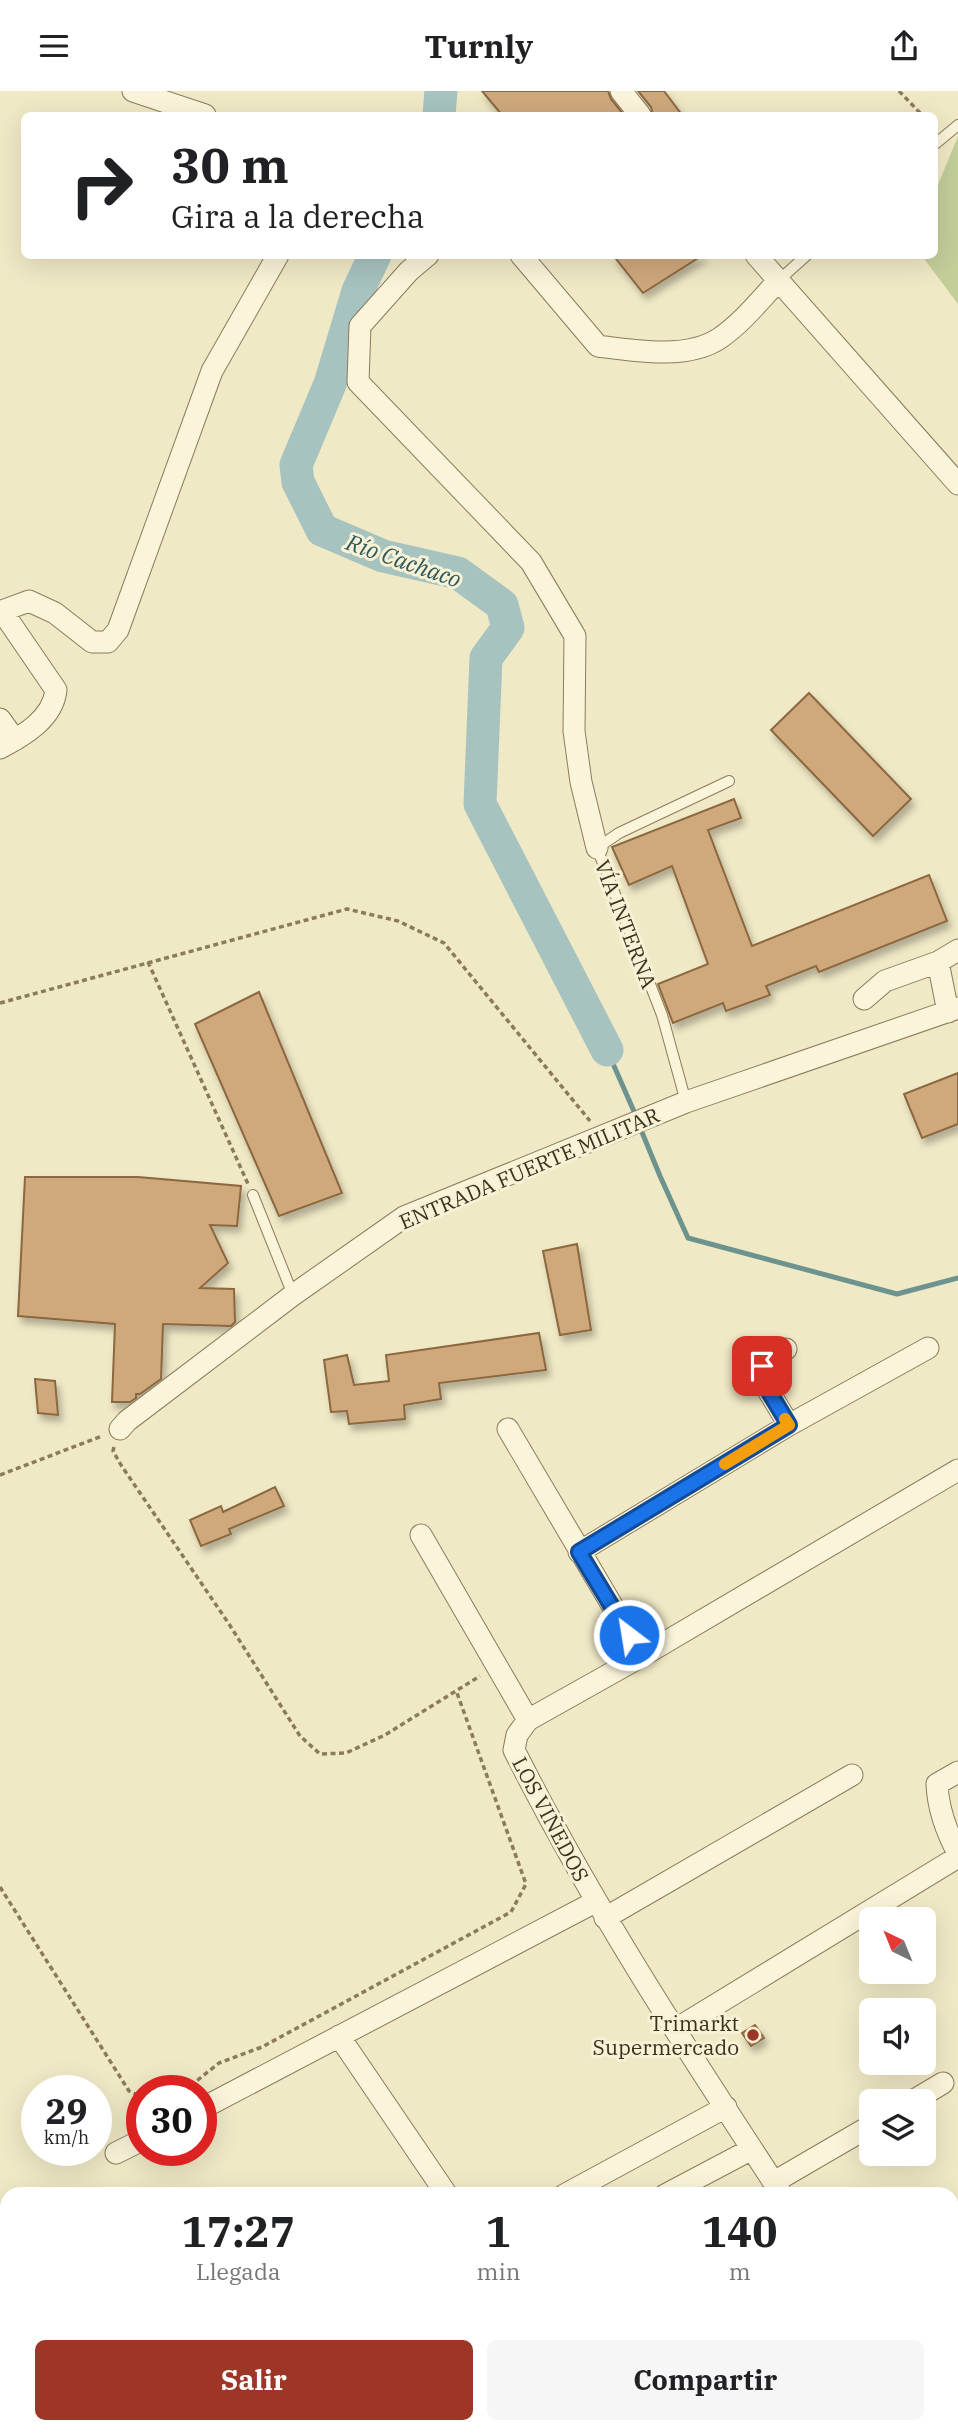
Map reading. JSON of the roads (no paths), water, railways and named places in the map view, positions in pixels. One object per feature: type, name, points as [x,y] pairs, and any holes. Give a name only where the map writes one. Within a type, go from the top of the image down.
[{"type":"street","points":[[133,91],[196,112]]},
{"type":"street","points":[[621,91],[638,112]]},
{"type":"street","points":[[0,719],[7,744],[48,714],[55,702],[55,691],[1,611],[29,601],[55,613],[92,642],[108,642],[118,631],[212,371],[276,259]]},
{"type":"street","points":[[423,259],[408,271],[360,326],[358,382],[531,562],[575,636],[574,731],[581,782],[597,848]]},
{"type":"street","points":[[524,259],[598,346],[635,351],[683,352],[719,339],[778,281]]},
{"type":"street","points":[[759,259],[958,484]]},
{"type":"street","points":[[864,999],[885,981],[937,962],[958,950]]},
{"type":"street","points":[[937,962],[955,1011]]},
{"type":"street","name":"ENTRADA FUERTE MILITAR","points":[[120,1429],[293,1294],[404,1217],[684,1103],[955,1011]]},
{"type":"street","points":[[579,1552],[789,1425],[928,1348]]},
{"type":"street","points":[[786,1349],[762,1366],[760,1377],[789,1425]]},
{"type":"street","points":[[508,1429],[642,1656]]},
{"type":"street","points":[[421,1535],[528,1720],[958,1470]]},
{"type":"street","name":"LOS VIÑEDOS","points":[[528,1720],[517,1735],[514,1750],[600,1910],[777,2187]]},
{"type":"street","points":[[676,2029],[958,1855],[938,1804],[937,1784],[958,1772]]},
{"type":"street","points":[[217,2101],[339,2036],[600,1910],[852,1775]]},
{"type":"street","points":[[339,2036],[442,2187]]},
{"type":"street","points":[[933,2089],[943,2083]]},
{"type":"street","points":[[579,2187],[726,2107]]},
{"type":"street","points":[[779,2187],[859,2134]]},
{"type":"street","points":[[116,2153],[126,2148]]},
{"type":"street","points":[[680,2187],[752,2148]]},
{"type":"lane","points":[[938,142],[958,125]]},
{"type":"lane","points":[[778,281],[803,259]]},
{"type":"lane","name":"VÍA INTERNA","points":[[684,1103],[662,1015],[597,848],[619,833],[729,781]]},
{"type":"lane","points":[[253,1195],[293,1294]]},
{"type":"waterway","name":"Río Cachaco","points":[[439,112],[441,91]]},
{"type":"waterway","name":"Río Cachaco","points":[[373,259],[358,291],[330,384],[296,465],[298,482],[322,530],[383,556],[458,573],[502,605],[508,628],[486,658],[480,804],[607,1050]]},
{"type":"waterway","points":[[607,1050],[636,1116]]},
{"type":"waterway","points":[[639,1125],[688,1238],[897,1294],[958,1278]]},
{"type":"place","name":"Trimarkt Supermercado","points":[[753,2035]]}]
